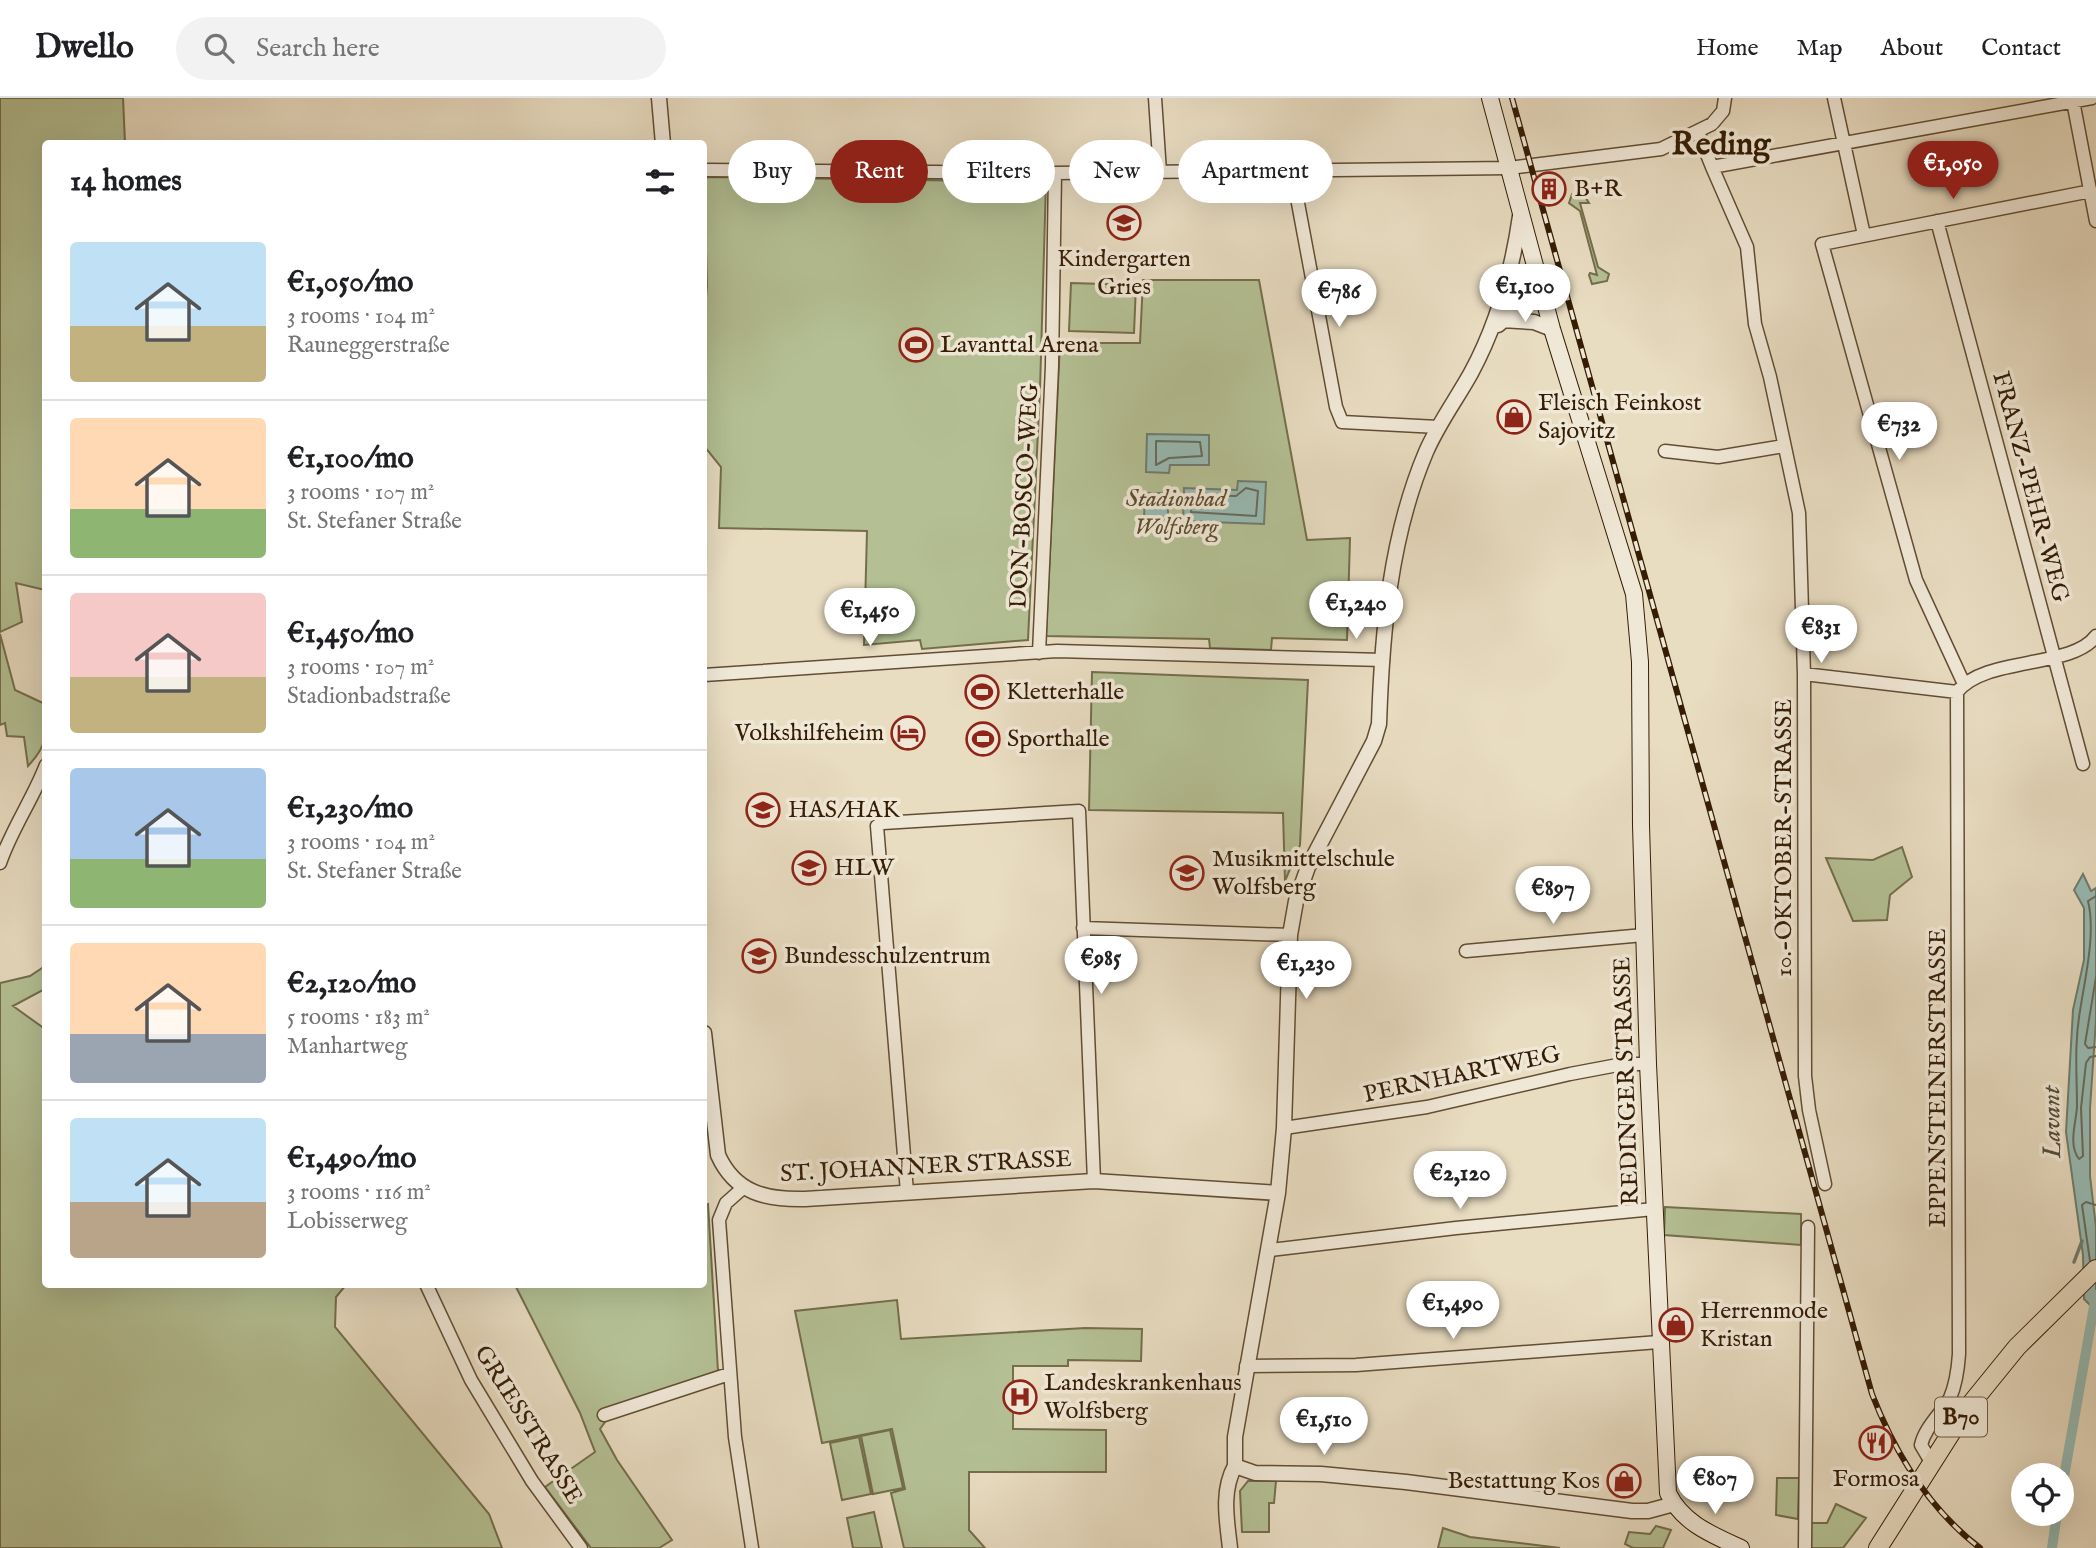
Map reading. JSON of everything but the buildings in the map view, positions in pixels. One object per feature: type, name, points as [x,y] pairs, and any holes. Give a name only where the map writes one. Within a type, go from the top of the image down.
[{"type":"main road","name":"REDINGER STRASSE","points":[[1490,98],[1552,329],[1634,594],[1640,662],[1644,935],[1659,1342],[1667,1483],[1674,1504]]},
{"type":"main road","name":"B70","points":[[1878,1548],[1930,1462],[1965,1411],[2017,1347],[2096,1269]]},
{"type":"main road","points":[[1674,1504],[1698,1529],[1741,1548]]},
{"type":"street","points":[[659,98],[663,140]]},
{"type":"street","points":[[1155,98],[1158,140]]},
{"type":"street","points":[[1333,170],[1509,168],[1646,154],[1698,132],[1716,121],[1725,98]]},
{"type":"street","points":[[1834,98],[1864,235]]},
{"type":"street","points":[[1712,167],[2092,98]]},
{"type":"street","points":[[2073,101],[2096,221]]},
{"type":"street","name":"10.-OKTOBER-STRASSE","points":[[1698,132],[1747,247],[1755,324],[1770,377],[1799,513],[1804,674],[1805,1076],[1809,1110],[1825,1184]]},
{"type":"street","points":[[707,170],[942,172]]},
{"type":"street","points":[[1055,173],[1069,173]]},
{"type":"street","points":[[1960,688],[1916,580],[1822,244],[2091,191]]},
{"type":"street","name":"DON-BOSCO-WEG","points":[[1039,653],[1052,366],[1055,203]]},
{"type":"street","points":[[1298,203],[1336,407],[1342,422],[1438,427]]},
{"type":"street","points":[[1230,1548],[1226,1501],[1229,1478],[1235,1466],[1233,1453],[1246,1366],[1270,1250],[1278,1193],[1284,1128],[1290,935],[1301,882],[1374,741],[1378,724],[1391,572],[1411,490],[1438,427],[1471,373],[1490,334],[1504,297],[1521,212]]},
{"type":"street","name":"FRANZ-PEHR-WEG","points":[[1937,221],[2023,550],[2083,764]]},
{"type":"street","points":[[1504,297],[1541,286]]},
{"type":"street","points":[[1490,334],[1541,286]]},
{"type":"street","points":[[1502,320],[1534,322],[1552,329]]},
{"type":"street","points":[[1665,452],[1718,457],[1784,446]]},
{"type":"street","points":[[1804,674],[1960,688],[1976,676],[2074,651],[2096,636]]},
{"type":"street","points":[[707,675],[1067,651],[1384,660]]},
{"type":"street","name":"EPPENSTEINERSTRASSE","points":[[1930,1462],[1921,1445],[1923,1437],[1949,1398],[1958,1371],[1959,1354],[1960,688]]},
{"type":"street","points":[[0,863],[11,831],[37,789],[42,776]]},
{"type":"street","points":[[907,1192],[877,827],[883,823],[1079,811],[1094,1181]]},
{"type":"street","points":[[1083,928],[1290,935]]},
{"type":"street","points":[[1466,951],[1644,935]]},
{"type":"street","name":"PERNHARTWEG","points":[[1284,1128],[1427,1107],[1623,1064],[1648,1064]]},
{"type":"street","points":[[707,1065],[714,1139],[724,1168],[743,1188],[726,1203],[719,1220],[729,1374],[752,1548]]},
{"type":"street","name":"ST. JOHANNER STRASSE","points":[[743,1188],[757,1195],[783,1200],[1094,1181],[1278,1193]]},
{"type":"street","points":[[1270,1250],[1456,1228],[1654,1209]]},
{"type":"street","points":[[1805,1548],[1808,1227]]},
{"type":"street","name":"GRIESSTRASSE","points":[[428,1288],[471,1380],[532,1481],[581,1548]]},
{"type":"street","points":[[1246,1366],[1356,1365],[1659,1342]]},
{"type":"street","points":[[604,1415],[729,1374]]},
{"type":"street","points":[[1235,1466],[1255,1473],[1321,1474],[1406,1482],[1632,1511],[1648,1511],[1674,1504]]},
{"type":"green space","points":[[0,98],[123,98],[125,140],[42,140],[42,589],[16,583],[22,622],[0,632]]},
{"type":"green space","name":"Lavanttal Arena","points":[[708,177],[728,177],[728,203],[816,203],[816,179],[830,179],[830,203],[928,203],[928,180],[942,180],[942,203],[1045,203],[1028,640],[922,649],[920,640],[864,645],[867,531],[719,528],[721,467],[707,450]]},
{"type":"green space","points":[[1582,192],[1589,203],[1580,203],[1598,267],[1609,274],[1607,281],[1592,284],[1590,273],[1597,275],[1580,211],[1569,203],[1572,194]]},
{"type":"green space","name":"Stadionbad Wolfsberg","points":[[1143,280],[1259,280],[1307,540],[1350,538],[1347,640],[1272,638],[1271,650],[1210,648],[1209,639],[1046,636],[1060,343],[1140,343]]},
{"type":"green space","points":[[1071,283],[1136,285],[1134,333],[1069,331]]},
{"type":"green space","points":[[0,634],[15,690],[42,703],[42,747],[28,766],[24,737],[7,736],[5,723],[0,725]]},
{"type":"green space","points":[[1092,672],[1308,680],[1300,845],[1285,881],[1283,813],[1089,810]]},
{"type":"green space","points":[[1902,847],[1912,877],[1890,895],[1887,920],[1853,921],[1826,858],[1873,860]]},
{"type":"green space","points":[[42,968],[42,991],[13,1006],[42,1027],[42,1288],[344,1288],[336,1297],[335,1327],[489,1514],[502,1548],[0,1548],[0,983],[30,976]]},
{"type":"green space","points":[[707,1204],[718,1371],[602,1412],[605,1422],[600,1429],[617,1460],[672,1540],[659,1548],[591,1548],[545,1487],[595,1452],[580,1413],[517,1288],[707,1288]]},
{"type":"green space","points":[[1665,1207],[1801,1214],[1801,1245],[1664,1235]]},
{"type":"green space","points":[[897,1300],[901,1339],[1085,1328],[1142,1329],[1141,1361],[1068,1360],[1068,1366],[1013,1366],[1013,1429],[1106,1430],[1106,1472],[969,1472],[969,1530],[985,1548],[904,1548],[891,1493],[905,1489],[892,1429],[822,1443],[795,1311]]},
{"type":"green space","points":[[890,1430],[903,1488],[873,1494],[861,1436]]},
{"type":"green space","points":[[859,1437],[871,1494],[842,1500],[830,1443]]},
{"type":"green space","points":[[1777,1478],[1799,1478],[1798,1519],[1776,1515]]},
{"type":"green space","points":[[1248,1481],[1276,1481],[1274,1503],[1269,1503],[1269,1532],[1242,1532],[1240,1491]]},
{"type":"green space","points":[[1836,1504],[1866,1518],[1843,1548],[1809,1548],[1810,1523],[1827,1523]]},
{"type":"green space","points":[[874,1512],[882,1548],[853,1548],[847,1518]]},
{"type":"green space","points":[[1656,1526],[1671,1530],[1663,1548],[1633,1548],[1625,1544],[1629,1532],[1650,1534]]},
{"type":"green space","points":[[1443,1528],[1470,1537],[1560,1548],[1438,1548]]},
{"type":"water","points":[[1147,434],[1209,435],[1209,465],[1170,465],[1169,473],[1146,472]]},
{"type":"water","points":[[1238,481],[1266,482],[1264,524],[1183,521],[1184,488],[1237,490]]},
{"type":"water","points":[[1145,493],[1168,493],[1168,520],[1144,520]]},
{"type":"water","points":[[2083,874],[2091,891],[2096,888],[2096,1020],[2090,1108],[2090,1176],[2096,1227],[2096,1311],[2084,1299],[2083,1255],[2066,1132],[2073,1010],[2084,960],[2084,908],[2074,890]]},
{"type":"waterway","points":[[2074,1262],[2082,1241]]},
{"type":"waterway","points":[[2066,1463],[2096,1295]]},
{"type":"waterway","points":[[2052,1548],[2055,1526]]},
{"type":"railway","points":[[1512,98],[1872,1394],[1891,1437],[1929,1498],[1980,1548]]},
{"type":"place","name":"B+R","points":[[1549,189]]},
{"type":"place","name":"Kindergarten Gries","points":[[1124,223]]},
{"type":"place","name":"Lavanttal Arena","points":[[916,345]]},
{"type":"place","name":"Fleisch Feinkost Sajovitz","points":[[1514,417]]},
{"type":"place","name":"Kletterhalle","points":[[982,692]]},
{"type":"place","name":"Volkshilfeheim","points":[[908,733]]},
{"type":"place","name":"Sporthalle","points":[[983,739]]},
{"type":"place","name":"HAS/HAK","points":[[763,810]]},
{"type":"place","name":"HLW","points":[[809,868]]},
{"type":"place","name":"Musikmittelschule Wolfsberg","points":[[1187,873]]},
{"type":"place","name":"Bundesschulzentrum","points":[[759,956]]},
{"type":"place","name":"Herrenmode Kristan","points":[[1676,1325]]},
{"type":"place","name":"Landeskrankenhaus Wolfsberg","points":[[1020,1397]]},
{"type":"place","name":"Formosa","points":[[1876,1443]]},
{"type":"place","name":"Bestattung Kos","points":[[1624,1481]]},
{"type":"district","name":"Reding","points":[[1721,145]]},
{"type":"water label","name":"Lavant","points":[[2052,1122]]}]
